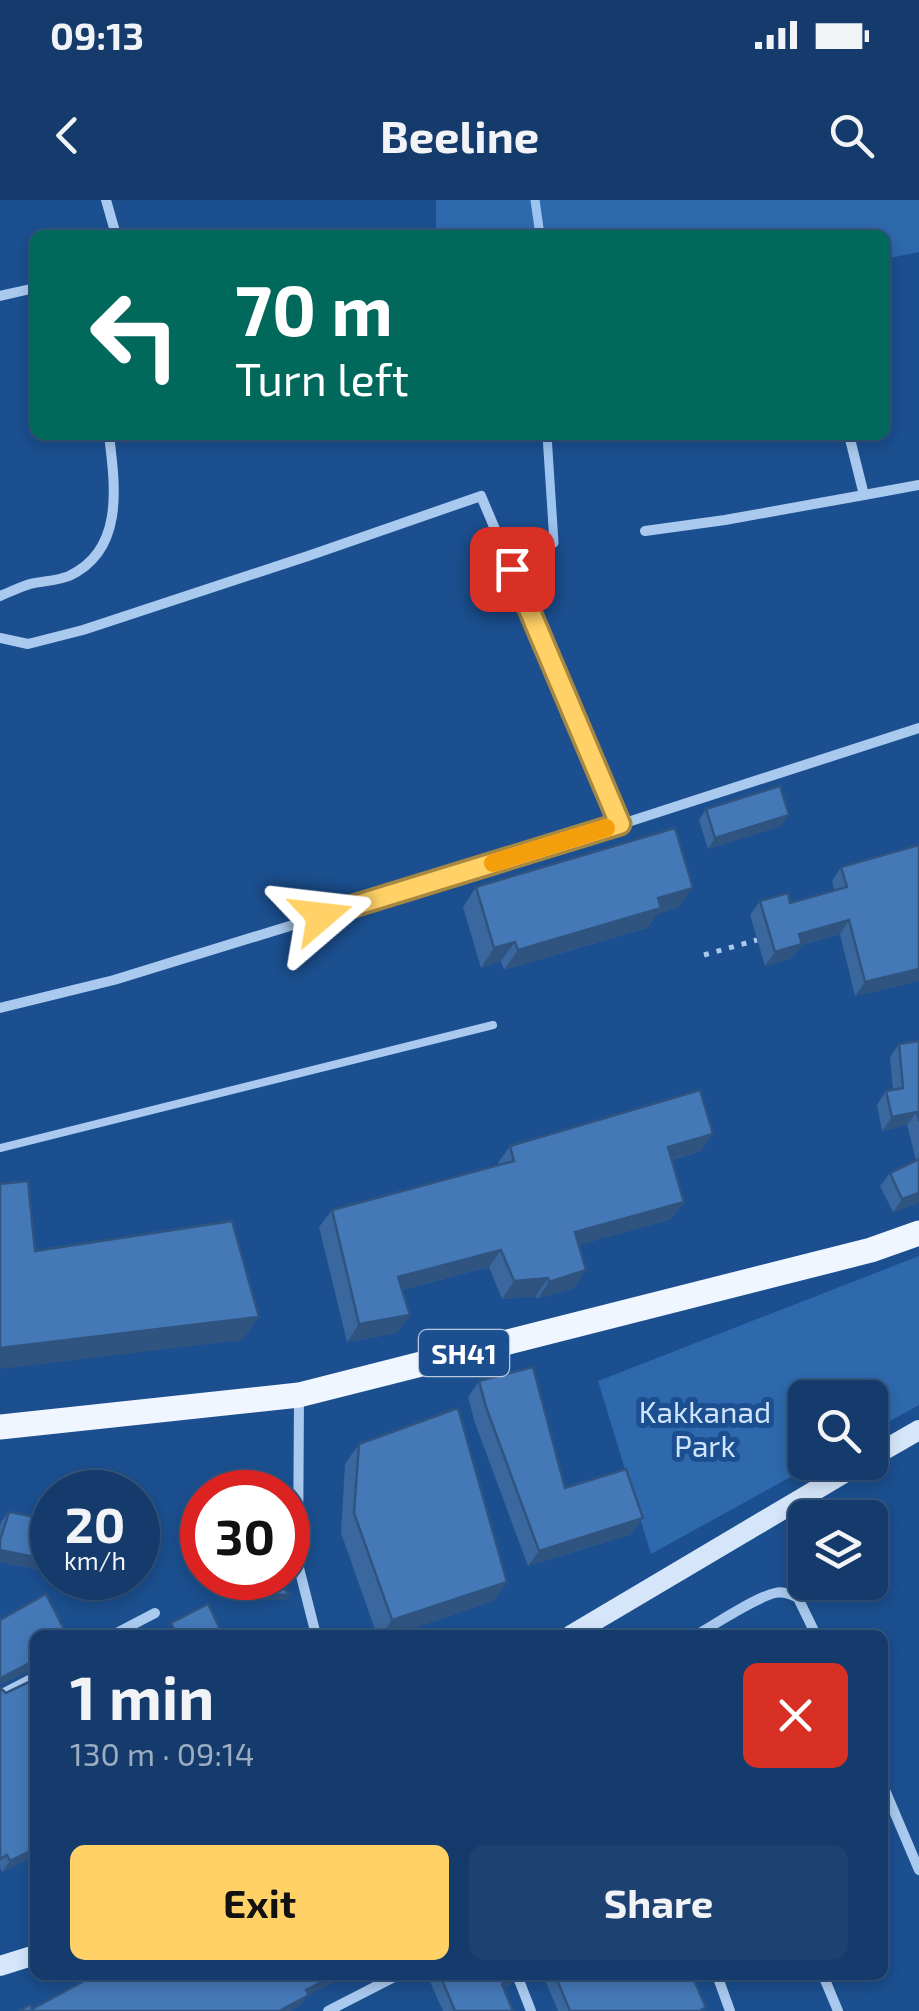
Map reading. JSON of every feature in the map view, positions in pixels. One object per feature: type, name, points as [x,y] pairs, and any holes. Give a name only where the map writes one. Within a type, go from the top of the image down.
[{"type":"main road","name":"SH41","points":[[0,1427],[299,1395],[871,1250],[919,1233]]},
{"type":"street","points":[[106,200],[115,230]]},
{"type":"street","points":[[0,296],[30,289]]},
{"type":"street","points":[[0,596],[30,584],[68,576],[96,557],[112,526],[110,440]]},
{"type":"street","points":[[850,440],[864,495]]},
{"type":"street","points":[[645,531],[919,486]]},
{"type":"street","points":[[0,638],[28,644],[83,630],[481,496],[620,824]]},
{"type":"street","points":[[0,1008],[114,980],[919,728]]},
{"type":"street","points":[[299,1395],[298,1564],[315,1630]]},
{"type":"street","points":[[888,1448],[919,1430]]},
{"type":"street","points":[[578,1630],[833,1480]]},
{"type":"street","points":[[705,1630],[781,1592],[798,1598],[814,1630]]},
{"type":"street","points":[[123,1630],[155,1613]]},
{"type":"street","points":[[0,1695],[30,1679]]},
{"type":"street","points":[[888,1797],[919,1870]]},
{"type":"street","points":[[0,1966],[30,1957]]},
{"type":"street","points":[[328,2011],[388,1980]]},
{"type":"street","points":[[519,1980],[532,2011]]},
{"type":"street","points":[[719,1980],[730,2011]]},
{"type":"street","points":[[825,1980],[838,2011]]},
{"type":"lane","points":[[0,1148],[493,1025]]},
{"type":"path","points":[[704,955],[758,940]]},
{"type":"green space","points":[[436,200],[919,200],[919,252],[890,258],[890,230],[436,230]]},
{"type":"green space","name":"Kakkanad Park","points":[[919,1256],[919,1405],[888,1422],[888,1380],[788,1380],[788,1478],[651,1554],[598,1381]]},
{"type":"building","points":[[780,786],[789,815],[715,838],[706,809]]},
{"type":"building","points":[[675,828],[693,888],[658,898],[661,908],[518,950],[515,942],[494,948],[476,887]]},
{"type":"building","points":[[919,845],[919,969],[865,982],[849,920],[799,934],[802,944],[775,952],[760,901],[788,893],[790,903],[847,887],[841,867]]},
{"type":"building","points":[[919,1041],[919,1121],[917,1112],[892,1117],[886,1091],[903,1088],[899,1044]]},
{"type":"building","points":[[700,1090],[713,1134],[668,1147],[684,1202],[575,1232],[586,1270],[549,1282],[548,1278],[514,1281],[501,1250],[398,1277],[410,1315],[359,1324],[332,1210],[514,1161],[510,1146]]},
{"type":"building","points":[[919,1159],[919,1193],[902,1199],[890,1173]]},
{"type":"building","points":[[28,1181],[35,1251],[232,1221],[259,1317],[0,1348],[0,1184]]},
{"type":"building","points":[[533,1367],[565,1488],[626,1469],[643,1518],[539,1551],[479,1381]]},
{"type":"building","points":[[458,1408],[507,1582],[392,1620],[354,1513],[359,1444]]},
{"type":"building","points":[[9,1512],[30,1516],[30,1556],[0,1550]]},
{"type":"building","points":[[35,1600],[49,1600],[64,1630],[30,1630],[30,1663],[0,1682],[0,1620]]},
{"type":"building","points":[[208,1604],[221,1630],[172,1630],[171,1623]]},
{"type":"building","points":[[30,1681],[30,1851],[10,1861],[7,1855],[0,1859],[0,1688],[6,1693]]},
{"type":"building","points":[[86,1980],[325,1980],[306,1990],[309,1995],[279,2011],[18,2011],[30,2005],[32,2009]]},
{"type":"building","points":[[442,1980],[509,1980],[502,1984],[513,2011],[455,2011]]},
{"type":"building","points":[[557,1980],[694,1980],[706,2008],[703,2011],[570,2011]]},
{"type":"waterway","points":[[535,200],[539,230]]},
{"type":"waterway","points":[[547,440],[554,543]]},
{"type":"slow traffic","points":[[493,863],[606,828]]},
{"type":"route","points":[[321,916],[620,824],[512,569]]}]
